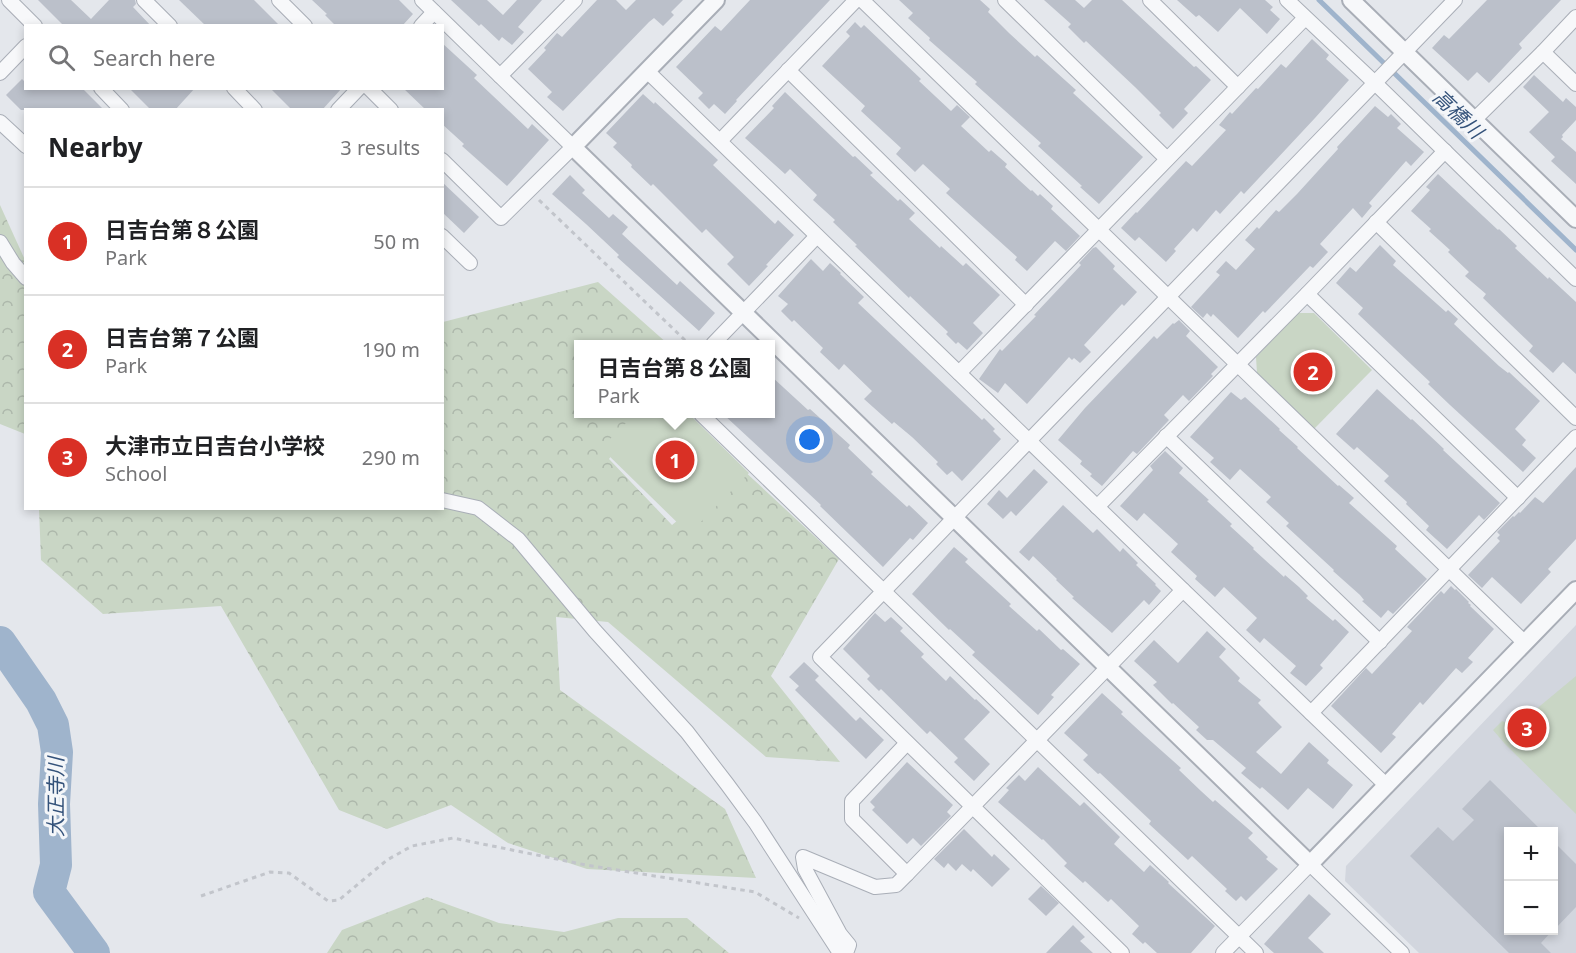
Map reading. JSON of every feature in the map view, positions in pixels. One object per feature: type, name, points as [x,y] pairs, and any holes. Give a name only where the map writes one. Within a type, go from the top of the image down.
[{"type":"street","points":[[9,0],[34,24]]},
{"type":"street","points":[[144,0],[168,24]]},
{"type":"street","points":[[279,0],[303,24]]},
{"type":"street","points":[[422,0],[772,340]]},
{"type":"street","points":[[500,76],[574,0]]},
{"type":"street","points":[[444,162],[501,218],[716,0]]},
{"type":"street","points":[[720,141],[856,0]]},
{"type":"street","points":[[862,0],[1525,643]]},
{"type":"street","points":[[1005,0],[1167,159]]},
{"type":"street","points":[[1150,0],[1238,87]]},
{"type":"street","points":[[1287,0],[1305,18],[1380,79],[1445,151],[1576,279]]},
{"type":"street","points":[[1351,0],[1400,57],[1474,120],[1576,219]]},
{"type":"street","points":[[1122,953],[820,657],[1455,0]]},
{"type":"street","points":[[423,24],[434,12]]},
{"type":"street","points":[[1474,120],[1576,17]]},
{"type":"street","points":[[959,373],[1305,18]]},
{"type":"street","points":[[0,73],[24,48]]},
{"type":"street","points":[[1543,52],[1576,84]]},
{"type":"street","points":[[647,70],[1387,786]]},
{"type":"street","points":[[788,70],[1026,305]]},
{"type":"street","points":[[102,90],[120,108]]},
{"type":"street","points":[[236,90],[253,108]]},
{"type":"street","points":[[340,108],[357,90]]},
{"type":"street","points":[[371,90],[389,108]]},
{"type":"street","points":[[0,122],[24,144]]},
{"type":"street","points":[[1097,507],[1445,151]]},
{"type":"street","points":[[1376,222],[1576,418]]},
{"type":"street","points":[[718,340],[817,236]]},
{"type":"street","points":[[444,238],[470,263]]},
{"type":"street","points":[[0,242],[24,276]]},
{"type":"street","points":[[1307,294],[1518,498]]},
{"type":"street","points":[[775,343],[1402,953]]},
{"type":"street","points":[[705,418],[1256,953]]},
{"type":"street","points":[[1166,436],[1380,642]]},
{"type":"street","points":[[1311,713],[1576,437]]},
{"type":"street","points":[[444,500],[478,508],[518,539],[596,631],[687,732],[755,822],[840,953]]},
{"type":"street","points":[[846,953],[849,945],[840,934],[805,869],[802,857],[875,886],[896,885],[1183,590]]},
{"type":"street","points":[[1223,953],[1576,590]]},
{"type":"street","points":[[907,743],[852,801],[852,819],[907,874]]},
{"type":"path","points":[[529,190],[684,340]]},
{"type":"path","points":[[201,896],[270,872],[289,873],[328,901],[339,900],[387,860],[412,846],[453,838],[586,865],[755,892],[801,919]]},
{"type":"shaded area","points":[[1576,625],[1576,953],[1419,953],[1345,881],[1346,866]]},
{"type":"green space","points":[[0,205],[24,258],[24,434],[0,424]]},
{"type":"green space","points":[[598,282],[663,340],[574,340],[574,418],[638,418],[609,459],[672,525],[741,468],[839,559],[771,676],[840,762],[766,757],[608,622],[556,617],[560,690],[725,809],[756,878],[587,869],[508,843],[451,805],[387,829],[339,810],[221,606],[103,614],[41,560],[39,510],[444,510],[444,322]]},
{"type":"green space","points":[[1298,313],[1314,313],[1372,370],[1314,429],[1257,373],[1256,357]]},
{"type":"green space","points":[[631,418],[693,418],[749,473],[689,534],[601,448]]},
{"type":"green space","points":[[1576,676],[1576,814],[1493,730],[1502,721],[1516,726]]},
{"type":"green space","points":[[427,897],[499,923],[564,932],[618,918],[687,918],[729,953],[327,953],[342,930]]},
{"type":"building","points":[[38,0],[71,0],[91,19],[109,0],[135,0],[136,4],[133,7],[149,24],[62,24]]},
{"type":"building","points":[[179,0],[254,0],[278,24],[204,24]]},
{"type":"building","points":[[312,0],[399,0],[413,14],[404,24],[334,24],[325,15],[327,14]]},
{"type":"building","points":[[451,0],[487,0],[503,15],[517,0],[542,0],[518,27],[524,32],[512,45],[502,37],[499,41]]},
{"type":"building","points":[[597,0],[616,0],[626,10],[636,0],[683,0],[671,12],[674,15],[663,26],[654,18],[649,22],[563,111],[547,97],[552,92],[528,69],[546,50],[544,48],[557,33],[562,37]]},
{"type":"building","points":[[750,0],[830,0],[725,114],[714,104],[709,109],[698,98],[703,93],[676,67],[715,26],[721,31]]},
{"type":"building","points":[[899,0],[980,0],[990,9],[988,12],[1009,33],[1076,90],[1073,93],[1143,157],[1099,204],[1038,146],[1041,143],[929,40],[930,38],[908,18],[913,13]]},
{"type":"building","points":[[1044,0],[1075,0],[1084,8],[1092,0],[1122,0],[1211,80],[1184,109],[1188,113],[1173,129],[1159,115],[1161,113],[1135,87],[1086,41],[1084,43],[1068,27],[1071,24]]},
{"type":"building","points":[[1177,0],[1265,0],[1273,7],[1270,10],[1280,19],[1267,34],[1240,8],[1218,32]]},
{"type":"building","points":[[1487,0],[1561,0],[1519,44],[1522,48],[1489,83],[1477,72],[1468,81],[1432,48],[1444,35],[1449,39]]},
{"type":"building","points":[[855,22],[861,28],[864,25],[951,111],[957,105],[970,117],[961,126],[989,152],[991,150],[1007,164],[1005,167],[1031,191],[1038,196],[1040,194],[1053,206],[1051,209],[1080,236],[1066,251],[1055,241],[1027,271],[1015,260],[1017,257],[946,193],[950,189],[923,164],[915,172],[896,154],[901,148],[861,111],[865,106],[822,66],[850,36],[846,32]]},
{"type":"building","points":[[1312,39],[1329,55],[1326,59],[1349,80],[1244,194],[1241,191],[1220,214],[1216,210],[1197,232],[1193,228],[1174,249],[1176,251],[1166,262],[1139,237],[1135,241],[1121,228],[1186,161],[1192,166],[1226,130],[1219,125],[1230,112],[1232,114],[1281,64],[1286,68]]},
{"type":"building","points":[[444,45],[477,75],[474,78],[528,129],[532,124],[549,140],[507,186],[462,146],[464,144],[444,126],[444,108],[424,108],[405,90],[444,90]]},
{"type":"building","points":[[1534,75],[1563,102],[1566,98],[1576,107],[1576,120],[1561,139],[1576,152],[1576,184],[1551,161],[1555,157],[1529,132],[1549,112],[1523,87]]},
{"type":"building","points":[[22,79],[24,90],[84,90],[102,108],[24,108],[21,110],[6,95]]},
{"type":"building","points":[[131,90],[193,90],[177,108],[149,108]]},
{"type":"building","points":[[272,90],[340,90],[324,108],[290,108]]},
{"type":"building","points":[[785,92],[873,173],[870,175],[915,213],[909,219],[963,266],[966,263],[1000,295],[973,323],[983,333],[967,350],[958,342],[956,344],[946,334],[948,332],[855,246],[857,245],[833,222],[835,220],[813,200],[817,195],[790,169],[785,174],[745,138],[774,108],[772,106]]},
{"type":"building","points":[[643,94],[654,104],[655,102],[718,160],[713,165],[775,224],[778,220],[794,235],[749,286],[727,264],[734,257],[706,229],[702,233],[653,184],[651,186],[631,167],[632,165],[613,147],[617,143],[606,133]]},
{"type":"building","points":[[1375,106],[1388,117],[1391,114],[1401,124],[1397,128],[1424,152],[1411,166],[1406,161],[1369,203],[1372,206],[1362,218],[1353,208],[1320,244],[1328,252],[1313,268],[1310,266],[1238,338],[1213,314],[1211,317],[1207,313],[1203,318],[1191,307],[1220,275],[1216,272],[1226,261],[1236,270],[1255,249],[1245,240],[1257,227],[1259,229],[1276,210],[1279,212],[1297,194]]},
{"type":"building","points":[[1438,174],[1517,246],[1515,248],[1548,279],[1549,277],[1576,302],[1576,374],[1563,362],[1553,373],[1529,351],[1533,346],[1483,298],[1486,294],[1465,276],[1469,272],[1429,231],[1431,229],[1411,211],[1430,190],[1426,187]]},
{"type":"building","points":[[570,175],[585,190],[582,193],[609,218],[613,214],[628,227],[622,234],[677,285],[680,281],[715,313],[699,331],[552,194]]},
{"type":"building","points":[[444,184],[479,217],[464,233],[444,214]]},
{"type":"building","points":[[1380,245],[1396,261],[1393,265],[1446,312],[1448,310],[1458,319],[1454,324],[1540,401],[1515,429],[1526,440],[1522,445],[1536,458],[1523,472],[1428,384],[1430,382],[1358,314],[1363,308],[1336,283],[1350,267],[1356,272]]},
{"type":"building","points":[[1096,247],[1115,266],[1113,269],[1137,292],[1124,306],[1122,304],[1084,345],[1091,352],[1080,363],[1069,357],[1027,404],[1005,383],[998,393],[979,379],[1000,349],[1002,351],[1036,316],[1034,315],[1081,265],[1079,263]]},
{"type":"building","points":[[811,259],[823,271],[830,263],[841,273],[864,297],[858,303],[982,420],[984,418],[995,429],[993,431],[1001,439],[962,481],[952,471],[947,475],[936,464],[938,462],[912,437],[894,422],[892,424],[864,399],[872,391],[844,364],[839,370],[820,352],[823,348],[794,320],[792,322],[781,311],[788,304],[778,296]]},
{"type":"building","points":[[1179,320],[1190,331],[1186,336],[1218,367],[1211,374],[1213,376],[1189,401],[1183,395],[1164,415],[1169,420],[1137,454],[1133,451],[1102,486],[1080,464],[1082,461],[1058,440],[1085,408],[1154,336],[1157,339]]},
{"type":"building","points":[[775,380],[850,445],[848,448],[873,472],[871,474],[928,523],[913,540],[910,538],[883,567],[821,505],[727,418],[775,418]]},
{"type":"building","points":[[1377,389],[1500,503],[1484,520],[1479,515],[1447,549],[1426,530],[1429,526],[1406,504],[1407,502],[1384,481],[1389,476],[1357,447],[1354,450],[1336,434]]},
{"type":"building","points":[[1231,392],[1241,400],[1245,397],[1338,486],[1354,498],[1349,503],[1397,546],[1395,549],[1427,579],[1393,614],[1388,610],[1381,618],[1362,601],[1364,600],[1360,595],[1286,526],[1289,523],[1266,502],[1271,497],[1240,469],[1230,480],[1210,462],[1214,458],[1190,437]]},
{"type":"building","points":[[1165,451],[1183,468],[1179,473],[1209,500],[1207,501],[1232,524],[1230,526],[1253,549],[1284,577],[1285,575],[1299,587],[1308,596],[1306,598],[1349,632],[1320,665],[1323,668],[1306,686],[1290,673],[1296,666],[1264,638],[1260,643],[1246,630],[1257,618],[1224,587],[1215,597],[1195,579],[1197,576],[1171,552],[1178,544],[1144,513],[1137,521],[1120,506],[1153,470],[1150,466]]},
{"type":"building","points":[[1576,467],[1576,539],[1548,569],[1551,572],[1521,604],[1492,577],[1482,588],[1468,575],[1500,541],[1497,538],[1500,535],[1497,532],[1535,497],[1543,503]]},
{"type":"building","points":[[1034,469],[1048,482],[1016,516],[1011,511],[1003,519],[987,504],[999,490],[1007,498]]},
{"type":"building","points":[[1063,505],[1093,533],[1097,529],[1120,552],[1123,548],[1161,591],[1149,605],[1144,600],[1112,633],[1072,598],[1074,597],[1033,556],[1029,561],[1019,552]]},
{"type":"building","points":[[954,547],[968,559],[965,562],[1011,604],[1009,606],[1080,664],[1051,695],[1054,697],[1038,715],[972,655],[975,652],[912,594]]},
{"type":"building","points":[[1451,586],[1494,629],[1468,658],[1473,662],[1462,673],[1456,668],[1423,705],[1420,702],[1392,734],[1396,737],[1381,753],[1331,706],[1366,668],[1372,674],[1412,631],[1407,627],[1441,591],[1444,594]]},
{"type":"building","points":[[875,613],[885,622],[891,617],[903,628],[900,631],[924,654],[921,657],[946,681],[950,676],[990,712],[964,739],[990,764],[974,781],[954,762],[958,758],[930,731],[927,734],[881,689],[879,691],[867,679],[870,676],[843,649]]},
{"type":"building","points":[[1207,631],[1226,649],[1219,657],[1240,678],[1238,681],[1261,700],[1258,703],[1282,727],[1256,752],[1281,774],[1309,742],[1329,760],[1327,763],[1353,785],[1333,809],[1308,788],[1288,810],[1262,787],[1260,789],[1241,773],[1246,768],[1213,740],[1207,740],[1196,730],[1199,727],[1153,685],[1157,682],[1134,661],[1154,640],[1178,663]]},
{"type":"building","points":[[804,662],[819,676],[815,680],[856,721],[860,717],[884,740],[866,759],[795,690],[799,686],[789,677]]},
{"type":"building","points":[[1102,693],[1123,712],[1121,714],[1181,768],[1179,770],[1201,791],[1253,833],[1248,838],[1278,869],[1246,901],[1241,896],[1236,901],[1225,891],[1227,889],[1192,856],[1188,860],[1149,824],[1151,821],[1083,760],[1088,755],[1064,733]]},
{"type":"building","points":[[907,762],[953,805],[947,812],[951,816],[921,846],[913,838],[907,844],[872,810],[875,807],[870,802]]},
{"type":"building","points":[[1038,767],[1080,806],[1084,802],[1120,837],[1114,844],[1144,872],[1150,865],[1215,926],[1191,953],[1157,953],[1145,942],[1143,944],[1132,934],[1139,926],[1111,899],[1108,902],[1085,881],[1083,883],[1064,866],[1067,863],[1043,839],[998,802],[1009,790],[1006,788],[1019,775],[1025,781]]},
{"type":"building","points":[[1490,780],[1538,827],[1504,827],[1504,935],[1548,935],[1541,943],[1551,953],[1509,953],[1410,856],[1438,827],[1453,841],[1474,820],[1462,809]]},
{"type":"building","points":[[964,829],[992,857],[994,854],[1010,869],[992,887],[973,869],[971,872],[962,864],[956,871],[948,863],[944,868],[934,859]]},
{"type":"building","points":[[1558,846],[1576,864],[1576,907],[1558,926]]},
{"type":"building","points":[[1041,886],[1059,903],[1046,916],[1028,899]]},
{"type":"building","points":[[1309,894],[1331,914],[1308,938],[1324,953],[1274,953],[1264,944]]},
{"type":"building","points":[[1073,925],[1085,937],[1080,941],[1093,953],[1046,953]]},
{"type":"waterway","name":"高橋川","points":[[1319,0],[1576,250]]},
{"type":"waterway","name":"大正寺川","points":[[0,642],[41,701],[53,725],[57,752],[54,804],[56,865],[49,892],[94,953]]},
{"type":"place","name":"日吉台第７公園","points":[[1313,372]]},
{"type":"place","name":"日吉台第８公園","points":[[675,460]]},
{"type":"place","name":"大津市立日吉台小学校","points":[[1527,728]]}]
